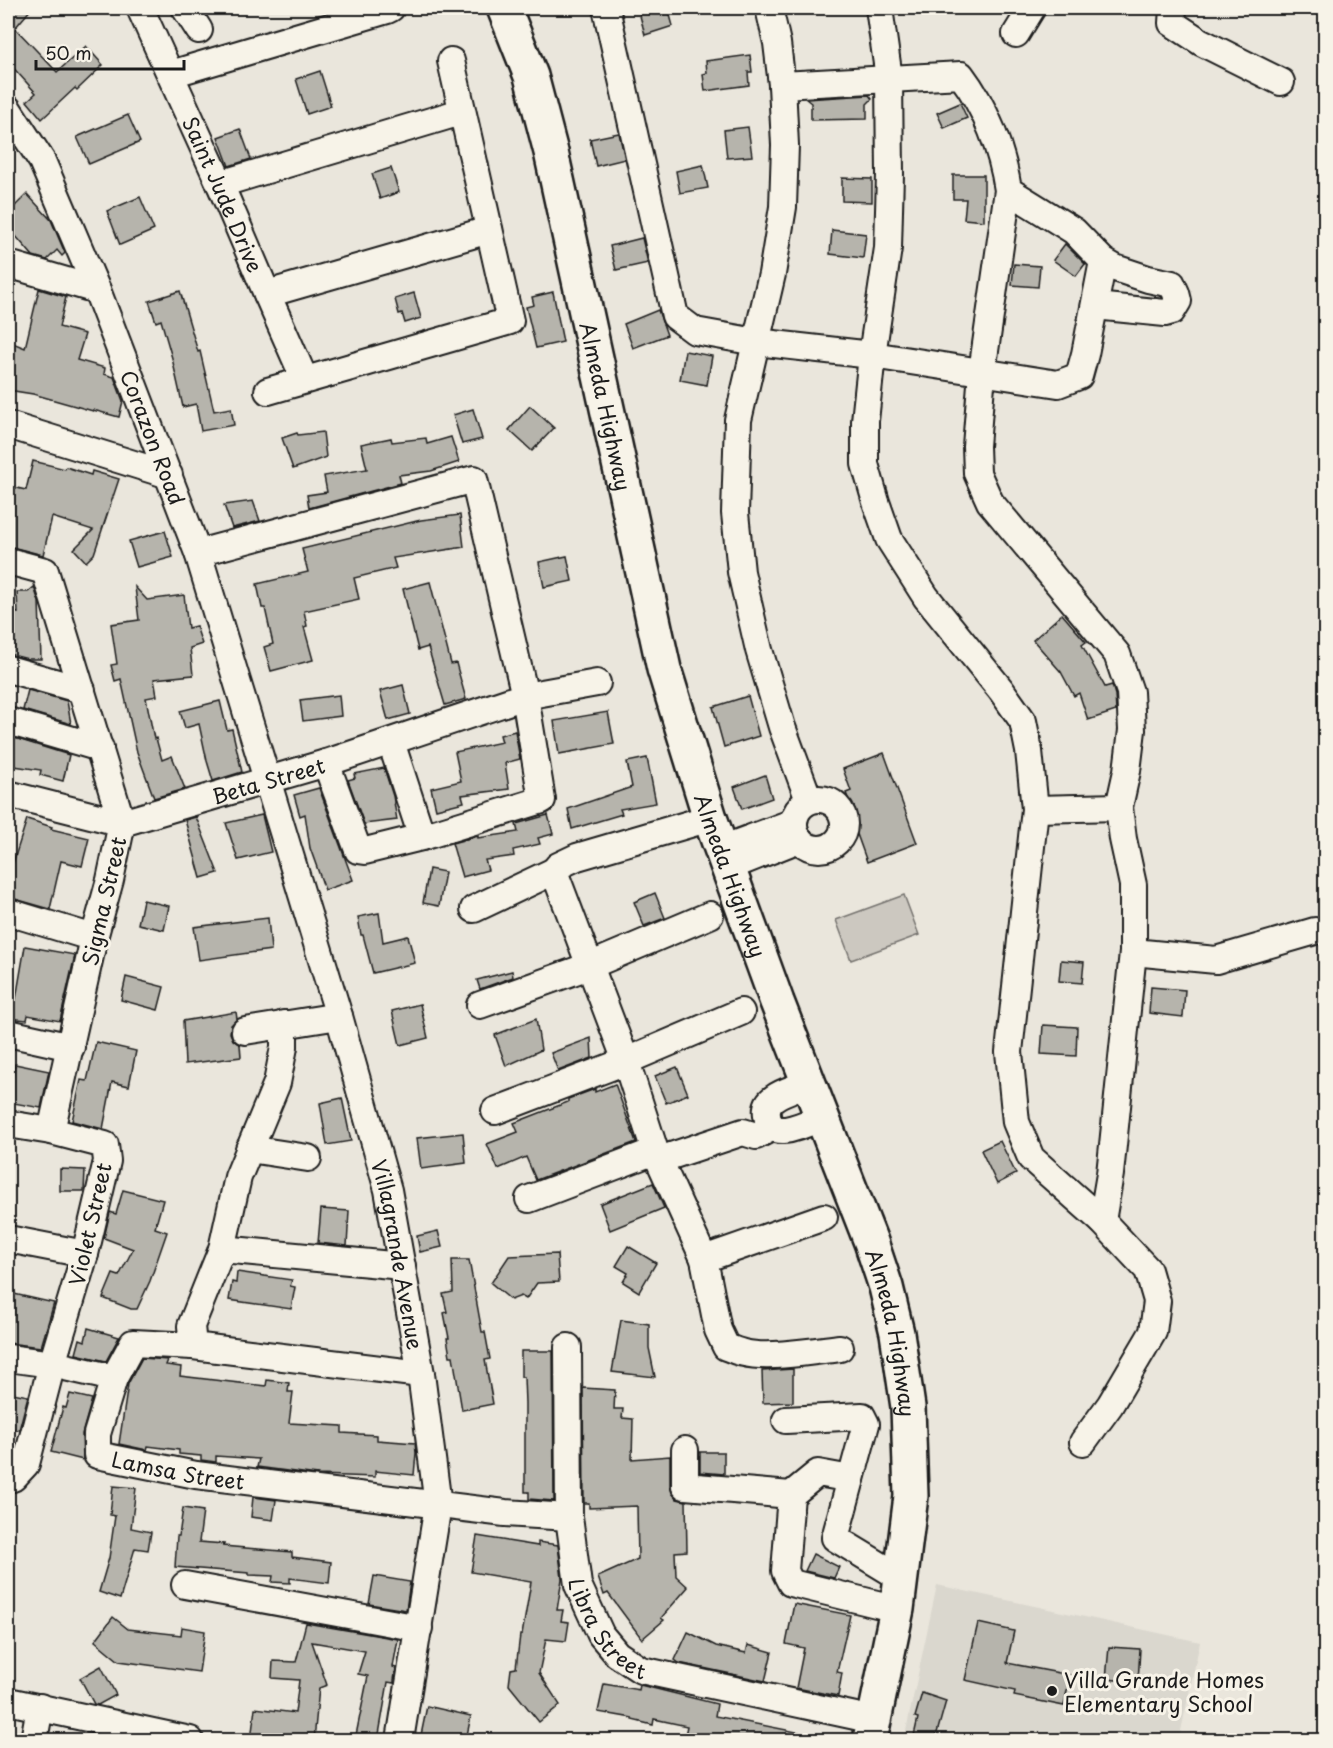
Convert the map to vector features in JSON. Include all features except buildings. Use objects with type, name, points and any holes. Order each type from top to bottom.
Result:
[{"type":"highway","name":"Almeda Highway","points":[[504,8],[531,76],[551,152],[664,669],[710,818],[736,854],[777,1002],[871,1242],[886,1287],[897,1333],[908,1407],[911,1496],[899,1594],[872,1730]]},
{"type":"street","name":"Saint Jude Drive","points":[[140,8],[305,380]]},
{"type":"street","points":[[185,8],[199,30]]},
{"type":"street","points":[[171,74],[391,8]]},
{"type":"street","points":[[606,8],[675,316],[695,331],[756,342],[872,355],[1058,384],[1079,376],[1103,261]]},
{"type":"street","points":[[769,8],[777,43],[782,85],[785,145],[783,207],[772,274],[738,420],[735,513],[741,572],[759,650],[782,727],[809,800]]},
{"type":"street","points":[[879,8],[889,78],[888,248],[872,355],[865,421],[865,464],[890,539],[926,597],[1023,721],[1029,751],[1035,809],[1009,1052],[1016,1122],[1032,1158],[1102,1221],[1148,1270],[1157,1300],[1153,1332],[1110,1405],[1083,1442]]},
{"type":"street","points":[[1016,34],[1032,8]]},
{"type":"street","points":[[1173,8],[1172,23],[1201,42],[1281,82]]},
{"type":"street","points":[[268,391],[510,321],[451,61]]},
{"type":"street","points":[[782,85],[961,75],[973,90],[990,127],[1004,168],[1008,190],[982,372],[976,446],[977,473],[990,502],[1117,654],[1130,692],[1132,730],[1127,771],[1119,807],[1133,885],[1133,952],[1110,1174],[1102,1221]]},
{"type":"street","name":"Corazon Road","points":[[8,110],[42,161],[97,290],[169,474],[198,553],[268,779]]},
{"type":"street","points":[[220,184],[461,112]]},
{"type":"street","points":[[1008,190],[1074,231],[1103,261],[1115,268],[1172,284],[1178,301],[1172,311],[1165,313],[1095,306]]},
{"type":"street","points":[[267,294],[489,230]]},
{"type":"street","points":[[8,264],[97,290]]},
{"type":"street","points":[[8,425],[169,474]]},
{"type":"street","points":[[198,553],[474,479],[525,696],[542,800],[422,837],[365,851],[358,850],[326,763]]},
{"type":"street","name":"Sigma Street","points":[[8,561],[45,571],[122,823],[111,880],[94,938],[51,1131]]},
{"type":"street","points":[[8,669],[82,690]]},
{"type":"street","name":"Beta Street","points":[[122,823],[326,763],[525,696],[597,683]]},
{"type":"street","points":[[8,721],[100,747]]},
{"type":"street","points":[[391,741],[422,837]]},
{"type":"street","name":"Villagrande Avenue","points":[[268,779],[388,1190],[421,1374],[438,1505],[400,1740]]},
{"type":"street","points":[[8,794],[122,823]]},
{"type":"street","points":[[818,798],[827,800],[841,812],[843,830],[839,838],[824,848],[806,845],[796,830],[796,813],[809,800],[818,798]]},
{"type":"street","points":[[1035,809],[1119,807]]},
{"type":"street","points":[[474,909],[554,871],[558,866],[577,857],[710,818]]},
{"type":"street","points":[[736,854],[796,830]]},
{"type":"street","points":[[554,871],[626,1061],[657,1156],[704,1259],[718,1330],[726,1347],[746,1354],[808,1352],[840,1347]]},
{"type":"street","points":[[8,912],[94,938]]},
{"type":"street","points":[[480,1005],[589,966],[710,915]]},
{"type":"street","points":[[1133,952],[1216,960],[1315,931]]},
{"type":"street","points":[[495,1110],[626,1061],[741,1012]]},
{"type":"street","points":[[245,1031],[339,1016]]},
{"type":"street","points":[[284,1024],[284,1047],[277,1083],[238,1177],[222,1249],[191,1326],[193,1346],[421,1374]]},
{"type":"street","points":[[8,1033],[71,1047]]},
{"type":"street","points":[[808,1083],[776,1097],[768,1106],[770,1120],[779,1130],[790,1130],[822,1117]]},
{"type":"street","points":[[529,1199],[657,1156],[743,1132],[749,1120],[770,1120]]},
{"type":"street","name":"Violet Street","points":[[8,1124],[51,1131],[105,1145],[107,1161],[85,1254],[52,1364],[26,1464],[13,1479],[8,1479]]},
{"type":"street","points":[[249,1149],[308,1158]]},
{"type":"street","points":[[704,1259],[824,1217]]},
{"type":"street","points":[[8,1239],[85,1254]]},
{"type":"street","points":[[222,1249],[402,1266]]},
{"type":"street","name":"Lamsa Street","points":[[193,1346],[133,1343],[114,1378],[97,1434],[98,1455],[196,1475],[438,1505]]},
{"type":"street","name":"Libra Street","points":[[568,1347],[569,1517],[578,1585],[601,1635],[617,1654],[641,1670],[872,1730]]},
{"type":"street","points":[[8,1358],[52,1364],[114,1378]]},
{"type":"street","points":[[786,1420],[862,1416],[866,1424],[835,1538],[899,1594]]},
{"type":"street","points":[[685,1450],[685,1486],[791,1495],[818,1473],[851,1479]]},
{"type":"street","points":[[791,1495],[785,1571],[791,1582],[899,1594]]},
{"type":"street","points":[[438,1505],[505,1513],[569,1517]]},
{"type":"street","points":[[185,1585],[419,1628]]},
{"type":"street","points":[[8,1701],[190,1740]]},
{"type":"street","points":[[34,1740],[40,1707]]},
{"type":"shaded area","points":[[904,895],[919,935],[851,960],[836,920]]},
{"type":"shaded area","name":"Villa Grande Homes Elementary School","points":[[937,1585],[1200,1642],[1179,1740],[904,1740]]},
{"type":"place","name":"Villa Grande Homes Elementary School","points":[[1052,1691]]}]
